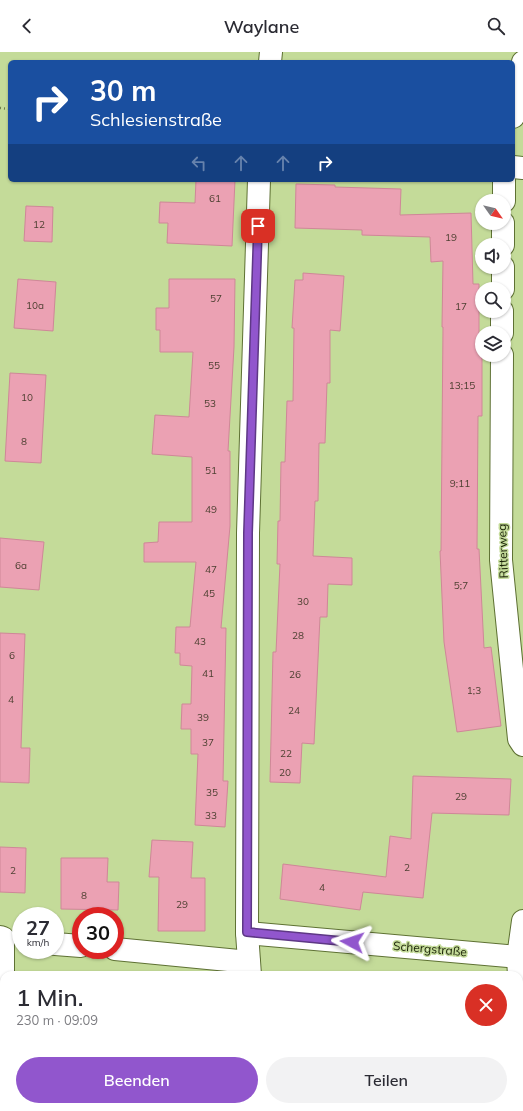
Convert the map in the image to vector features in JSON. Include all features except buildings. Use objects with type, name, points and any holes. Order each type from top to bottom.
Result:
[{"type":"street","points":[[515,106],[523,62]]},
{"type":"street","points":[[124,950],[249,968],[247,932],[248,533],[259,182]]},
{"type":"street","points":[[504,182],[504,194]]},
{"type":"street","name":"Ritterweg","points":[[502,362],[501,560],[519,739],[523,745]]},
{"type":"street","points":[[519,971],[518,957],[523,921]]},
{"type":"street","name":"Schergstraße","points":[[247,932],[518,957]]},
{"type":"street","points":[[7,971],[8,939]]},
{"type":"route","points":[[258,226],[248,533],[247,932],[352,942]]}]
